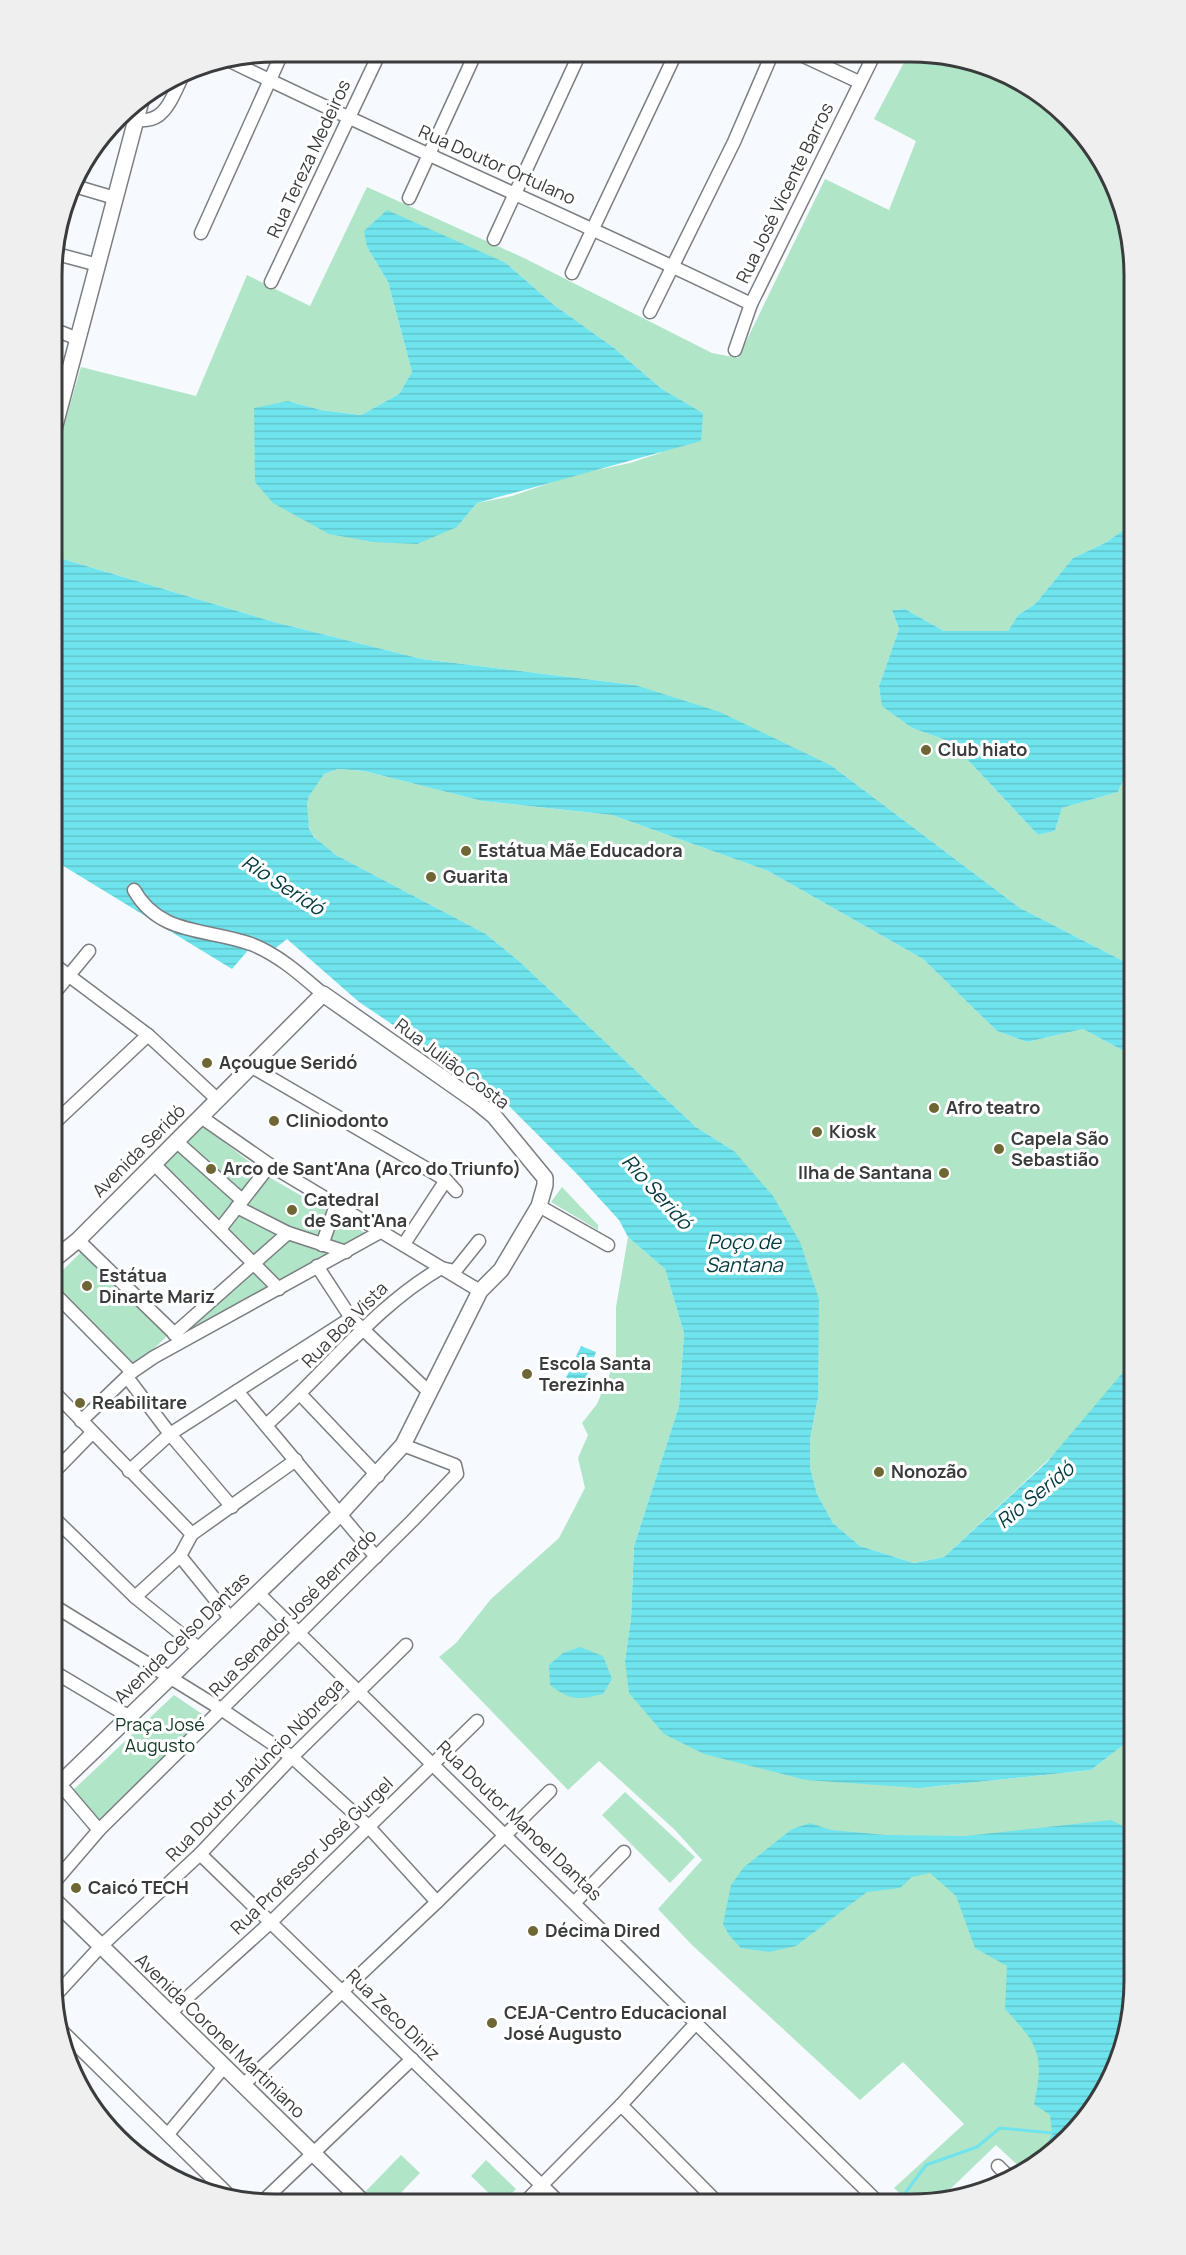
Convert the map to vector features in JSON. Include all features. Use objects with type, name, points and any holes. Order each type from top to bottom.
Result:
[{"type":"main road","points":[[62,399],[138,111]]},
{"type":"main road","name":"Avenida Seridó","points":[[62,1253],[78,1240],[218,1100],[254,1068],[324,994]]},
{"type":"main road","name":"Rua Julião Costa","points":[[324,994],[494,1116],[543,1173],[546,1185],[539,1206]]},
{"type":"main road","name":"Avenida Celso Dantas","points":[[62,1780],[201,1650],[378,1476],[403,1445],[480,1291],[501,1270],[539,1206]]},
{"type":"main road","name":"Avenida Coronel Martiniano","points":[[62,1909],[355,2194]]},
{"type":"street","points":[[201,233],[277,62]]},
{"type":"street","name":"Rua Tereza Medeiros","points":[[271,282],[375,62]]},
{"type":"street","points":[[408,198],[471,62]]},
{"type":"street","points":[[494,238],[576,62]]},
{"type":"street","points":[[572,273],[672,62]]},
{"type":"street","points":[[650,312],[734,142],[769,62]]},
{"type":"street","points":[[816,62],[859,82]]},
{"type":"street","name":"Rua José Vicente Barros","points":[[735,350],[751,304],[870,62]]},
{"type":"street","name":"Rua Doutor Ortulano","points":[[238,65],[514,194],[595,228],[751,304]]},
{"type":"street","points":[[129,119],[151,121],[159,117],[177,85]]},
{"type":"street","points":[[80,188],[115,198]]},
{"type":"street","points":[[62,256],[98,266]]},
{"type":"street","points":[[62,333],[78,339]]},
{"type":"street","points":[[134,890],[141,904],[156,917],[182,927],[261,949],[295,969],[324,994]]},
{"type":"street","points":[[62,985],[89,951]]},
{"type":"street","points":[[62,970],[148,1035],[218,1100]]},
{"type":"street","points":[[62,1116],[148,1035]]},
{"type":"street","points":[[254,1068],[446,1180],[456,1191]]},
{"type":"street","points":[[201,1117],[270,1165],[480,1291]]},
{"type":"street","points":[[177,1142],[240,1203],[288,1233],[346,1252]]},
{"type":"street","points":[[154,1164],[279,1288]]},
{"type":"street","points":[[220,1229],[270,1165]]},
{"type":"street","points":[[404,1244],[446,1180]]},
{"type":"street","points":[[322,1245],[336,1204]]},
{"type":"street","points":[[539,1206],[608,1245]]},
{"type":"street","points":[[178,1338],[279,1288],[382,1231]]},
{"type":"street","points":[[81,1421],[130,1375],[178,1338],[288,1233]]},
{"type":"street","points":[[78,1240],[178,1338]]},
{"type":"street","name":"Rua Boa Vista","points":[[266,1425],[301,1395],[390,1303],[441,1268],[455,1271],[479,1241]]},
{"type":"street","points":[[317,1266],[351,1318],[429,1392]]},
{"type":"street","points":[[62,1302],[130,1375],[170,1434],[232,1507]]},
{"type":"street","points":[[129,1472],[170,1434],[351,1318]]},
{"type":"street","points":[[237,1391],[376,1557]]},
{"type":"street","points":[[301,1395],[378,1476]]},
{"type":"street","points":[[62,1401],[129,1472],[192,1534]]},
{"type":"street","points":[[62,1463],[92,1433]]},
{"type":"street","name":"Rua Senador José Bernardo","points":[[62,1873],[99,1830],[455,1476],[457,1467],[403,1445]]},
{"type":"street","points":[[135,1598],[180,1557],[192,1534],[296,1460]]},
{"type":"street","points":[[62,1527],[135,1598],[201,1650]]},
{"type":"street","points":[[180,1557],[231,1619]]},
{"type":"street","name":"Rua Doutor Manoel Dantas","points":[[258,1593],[697,2022],[861,2194]]},
{"type":"street","points":[[62,1611],[221,1709],[292,1757],[368,1825],[437,1902]]},
{"type":"street","name":"Rua Doutor Janúncio Nóbrega","points":[[62,1988],[100,1947],[200,1854],[292,1757],[406,1645]]},
{"type":"street","points":[[62,1677],[128,1716]]},
{"type":"street","name":"Rua Professor José Gurgel","points":[[170,2014],[271,1922],[477,1720]]},
{"type":"street","points":[[243,2085],[437,1902],[550,1791]]},
{"type":"street","points":[[62,1794],[99,1830]]},
{"type":"street","points":[[575,1902],[624,1852]]},
{"type":"street","name":"Rua Zeco Diniz","points":[[200,1854],[551,2194]]},
{"type":"street","points":[[532,2194],[621,2105],[697,2022]]},
{"type":"street","points":[[70,2038],[220,2186]]},
{"type":"street","points":[[271,2194],[412,2059]]},
{"type":"street","points":[[168,2134],[224,2067]]},
{"type":"street","points":[[621,2105],[708,2194]]},
{"type":"street","points":[[998,2166],[1005,2173]]},
{"type":"green space","points":[[904,62],[940,63],[967,69],[1006,83],[1030,97],[1052,114],[1081,145],[1103,180],[1117,219],[1124,260],[1124,530],[1105,543],[1073,558],[1035,604],[1018,615],[1008,631],[944,631],[905,609],[892,610],[899,629],[879,686],[883,706],[912,728],[951,742],[1038,835],[1055,831],[1062,808],[1118,792],[1124,778],[1124,961],[1020,908],[832,766],[635,685],[422,659],[274,622],[62,559],[62,432],[81,367],[196,396],[247,275],[310,306],[367,187],[524,258],[712,353],[738,358],[825,179],[889,210],[916,141],[874,119]],"holes":[[[449,240],[506,263],[554,305],[613,347],[662,389],[703,413],[660,453],[630,463],[573,475],[512,496],[477,503],[457,527],[288,401],[321,410],[361,415],[399,394],[412,372],[388,282],[367,247]]]},
{"type":"green space","name":"Ilha de Santana","points":[[338,769],[364,771],[482,801],[612,815],[768,871],[923,959],[997,1031],[1027,1042],[1083,1029],[1124,1051],[1124,1372],[1065,1444],[944,1557],[914,1563],[860,1546],[833,1523],[817,1494],[810,1467],[810,1439],[818,1398],[734,1151],[696,1127],[519,961],[486,934],[336,855],[319,841],[310,829],[307,803],[313,786],[325,773]]},
{"type":"green space","points":[[198,1122],[269,1177],[367,1234],[171,1347],[262,1262],[160,1162]]},
{"type":"green space","points":[[562,1187],[598,1225],[598,1230],[551,1202]]},
{"type":"green space","points":[[628,1237],[665,1269],[684,1333],[679,1406],[634,1546],[631,1618],[625,1661],[920,1788],[1091,1770],[1124,1744],[1124,1995],[1117,2036],[1103,2075],[1081,2110],[1052,2141],[1018,2165],[996,2145],[950,2190],[900,2194],[894,2188],[964,2124],[903,2062],[860,2100],[692,1945],[658,1909],[702,1860],[675,1830],[599,1761],[568,1790],[439,1657],[456,1643],[491,1599],[559,1538],[585,1488],[578,1458],[588,1435],[582,1423],[597,1404],[616,1359],[616,1307]]},
{"type":"green space","points":[[81,1252],[167,1336],[135,1367],[62,1295],[62,1271]]},
{"type":"green space","name":"Praça José Augusto","points":[[174,1695],[205,1716],[204,1722],[99,1820],[71,1792]]},
{"type":"green space","points":[[625,1792],[695,1857],[670,1883],[602,1815]]},
{"type":"green space","points":[[401,2155],[420,2173],[400,2194],[367,2194],[365,2192]]},
{"type":"green space","points":[[486,2160],[516,2189],[511,2194],[490,2194],[471,2176]]},
{"type":"water","points":[[387,210],[506,263],[554,305],[613,347],[662,389],[703,413],[701,441],[477,503],[457,527],[417,544],[373,542],[329,534],[273,503],[255,482],[254,408],[288,401],[321,410],[361,415],[399,394],[412,372],[388,282],[367,247],[364,231]]},
{"type":"water","points":[[1124,530],[1124,778],[1118,792],[1062,808],[1055,831],[1038,835],[951,742],[912,728],[882,706],[879,686],[899,629],[892,610],[905,609],[944,631],[1008,631],[1018,615],[1035,604],[1073,558],[1105,543]]},
{"type":"water","points":[[62,559],[274,622],[422,659],[635,685],[720,712],[832,766],[1020,908],[1124,961],[1124,1051],[1083,1029],[1027,1042],[997,1031],[923,959],[768,871],[612,815],[482,801],[364,771],[338,769],[324,774],[309,796],[307,805],[309,828],[314,837],[336,855],[486,934],[519,961],[696,1127],[734,1151],[773,1196],[800,1242],[819,1299],[818,1398],[810,1439],[810,1467],[817,1494],[833,1523],[860,1546],[914,1563],[944,1557],[1047,1462],[1124,1371],[1124,1744],[1091,1770],[920,1788],[806,1780],[704,1754],[664,1734],[629,1693],[625,1661],[631,1618],[634,1546],[679,1406],[684,1333],[665,1269],[628,1237],[619,1220],[577,1174],[499,1096],[359,1002],[287,939],[273,950],[258,939],[232,969],[62,865]]},
{"type":"water","points":[[581,1346],[596,1352],[583,1386],[566,1378]]},
{"type":"water","points":[[580,1647],[603,1656],[612,1679],[603,1694],[575,1698],[550,1685],[549,1665],[563,1653]]},
{"type":"water","points":[[1111,1820],[1124,1826],[1124,1995],[1117,2036],[1103,2075],[1089,2099],[1072,2121],[1047,2145],[1052,2133],[1050,2115],[1034,2104],[1039,2073],[1036,2051],[1025,2032],[1005,2009],[1007,1966],[975,1948],[956,1896],[930,1873],[912,1877],[900,1888],[867,1892],[796,1946],[769,1952],[741,1948],[723,1924],[731,1885],[744,1867],[792,1829],[810,1823],[831,1830],[886,1835],[965,1836]]},
{"type":"waterway","points":[[904,2194],[926,2165],[977,2147],[1000,2128],[1052,2133]]},
{"type":"place","name":"Club hiato","points":[[926,750]]},
{"type":"place","name":"Estátua Mãe Educadora","points":[[466,851]]},
{"type":"place","name":"Guarita","points":[[431,877]]},
{"type":"place","name":"Açougue Seridó","points":[[207,1063]]},
{"type":"place","name":"Afro teatro","points":[[934,1108]]},
{"type":"place","name":"Cliniodonto","points":[[274,1121]]},
{"type":"place","name":"Kiosk","points":[[817,1132]]},
{"type":"place","name":"Capela São Sebastião","points":[[999,1149]]},
{"type":"place","name":"Arco de Sant'Ana (Arco do Triunfo)","points":[[211,1169]]},
{"type":"place","name":"Ilha de Santana","points":[[944,1173]]},
{"type":"place","name":"Catedral de Sant'Ana","points":[[292,1210]]},
{"type":"place","name":"Estátua Dinarte Mariz","points":[[87,1286]]},
{"type":"place","name":"Escola Santa Terezinha","points":[[527,1374]]},
{"type":"place","name":"Reabilitare","points":[[80,1403]]},
{"type":"place","name":"Nonozão","points":[[879,1472]]},
{"type":"place","name":"Caicó TECH","points":[[76,1888]]},
{"type":"place","name":"Décima Dired","points":[[533,1931]]},
{"type":"place","name":"CEJA-Centro Educacional José Augusto","points":[[492,2023]]},
{"type":"water label","name":"Rio Seridó","points":[[283,885]]},
{"type":"water label","name":"Rio Seridó","points":[[657,1192]]},
{"type":"water label","name":"Poço de Santana","points":[[744,1254]]},
{"type":"water label","name":"Rio Seridó","points":[[1035,1495]]}]
